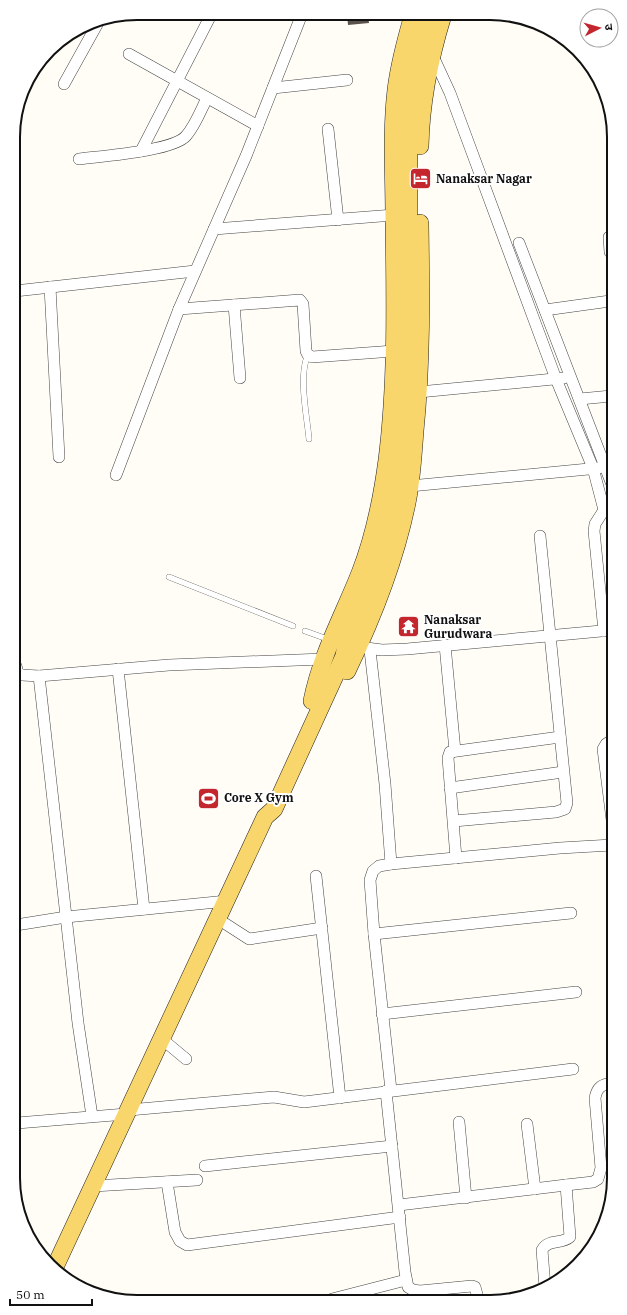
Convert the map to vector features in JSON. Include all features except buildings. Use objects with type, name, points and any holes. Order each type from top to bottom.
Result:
[{"type":"main road","points":[[351,645],[360,571],[371,542],[387,460],[394,351],[393,141],[396,90],[412,20]]},
{"type":"main road","points":[[57,1263],[227,901],[265,817],[266,804],[287,770],[317,704],[336,652],[351,645],[366,596],[380,559],[392,510],[405,418],[408,351],[409,135],[416,62],[427,20]]},
{"type":"main road","points":[[317,704],[323,659],[351,645],[379,601],[394,556],[410,486],[419,392],[421,334],[421,130],[432,54],[442,20]]},
{"type":"street","points":[[141,151],[209,20]]},
{"type":"street","points":[[116,475],[179,309],[258,126],[300,20]]},
{"type":"street","points":[[64,84],[91,29]]},
{"type":"street","points":[[129,54],[258,126]]},
{"type":"street","points":[[432,54],[450,93],[556,379],[593,468],[604,510],[595,524],[594,531],[607,624]]},
{"type":"street","points":[[273,88],[347,80]]},
{"type":"street","points":[[79,159],[141,151],[177,143],[186,136],[206,98]]},
{"type":"street","points":[[328,129],[338,220]]},
{"type":"street","points":[[214,229],[394,215]]},
{"type":"street","points":[[511,257],[522,248],[571,378],[607,465]]},
{"type":"street","points":[[20,290],[195,271]]},
{"type":"street","points":[[50,287],[59,458]]},
{"type":"street","points":[[179,309],[300,300],[303,304],[306,351],[308,355],[312,357],[394,351]]},
{"type":"street","points":[[545,310],[607,301]]},
{"type":"street","points":[[234,305],[240,378]]},
{"type":"street","points":[[419,392],[571,378]]},
{"type":"street","points":[[580,399],[607,396]]},
{"type":"street","points":[[410,486],[607,467]]},
{"type":"street","points":[[454,821],[562,811],[567,803],[540,536]]},
{"type":"street","points":[[391,864],[387,798],[351,645],[407,649],[607,631]]},
{"type":"street","points":[[445,645],[455,750]]},
{"type":"street","points":[[20,674],[39,676],[169,665],[323,659]]},
{"type":"street","points":[[118,669],[144,910]]},
{"type":"street","points":[[39,676],[78,1023],[92,1116]]},
{"type":"street","points":[[456,858],[448,754],[455,750],[560,737]]},
{"type":"street","points":[[607,743],[603,749],[607,781]]},
{"type":"street","points":[[450,788],[563,772]]},
{"type":"street","points":[[478,1295],[478,1291],[472,1286],[413,1290],[408,1287],[406,1280],[392,1146],[370,880],[376,869],[391,864],[607,846]]},
{"type":"street","points":[[316,876],[340,1098]]},
{"type":"street","points":[[20,924],[66,917],[227,901]]},
{"type":"street","points":[[374,934],[571,913]]},
{"type":"street","points":[[218,919],[249,939],[322,928]]},
{"type":"street","points":[[382,1014],[576,992]]},
{"type":"street","points":[[162,1039],[186,1059]]},
{"type":"street","points":[[20,1123],[274,1097],[300,1102],[573,1069]]},
{"type":"street","points":[[399,1205],[592,1182],[598,1179],[600,1174],[595,1098],[596,1091],[601,1086],[607,1084]]},
{"type":"street","points":[[459,1122],[466,1198]]},
{"type":"street","points":[[527,1124],[534,1189]]},
{"type":"street","points":[[205,1166],[392,1146]]},
{"type":"street","points":[[93,1186],[197,1180]]},
{"type":"street","points":[[167,1182],[175,1232],[180,1241],[187,1245],[400,1217]]},
{"type":"street","points":[[544,1281],[542,1258],[545,1245],[570,1237],[566,1185]]},
{"type":"street","points":[[363,1295],[378,1293],[406,1280]]},
{"type":"lane","points":[[308,355],[305,361],[303,376],[308,439]]},
{"type":"lane","points":[[169,577],[293,626]]},
{"type":"lane","points":[[305,631],[351,645]]},
{"type":"place","name":"Nanaksar Nagar","points":[[421,179]]},
{"type":"place","name":"Nanaksar Gurudwara","points":[[409,627]]},
{"type":"place","name":"Core X Gym","points":[[209,798]]}]
